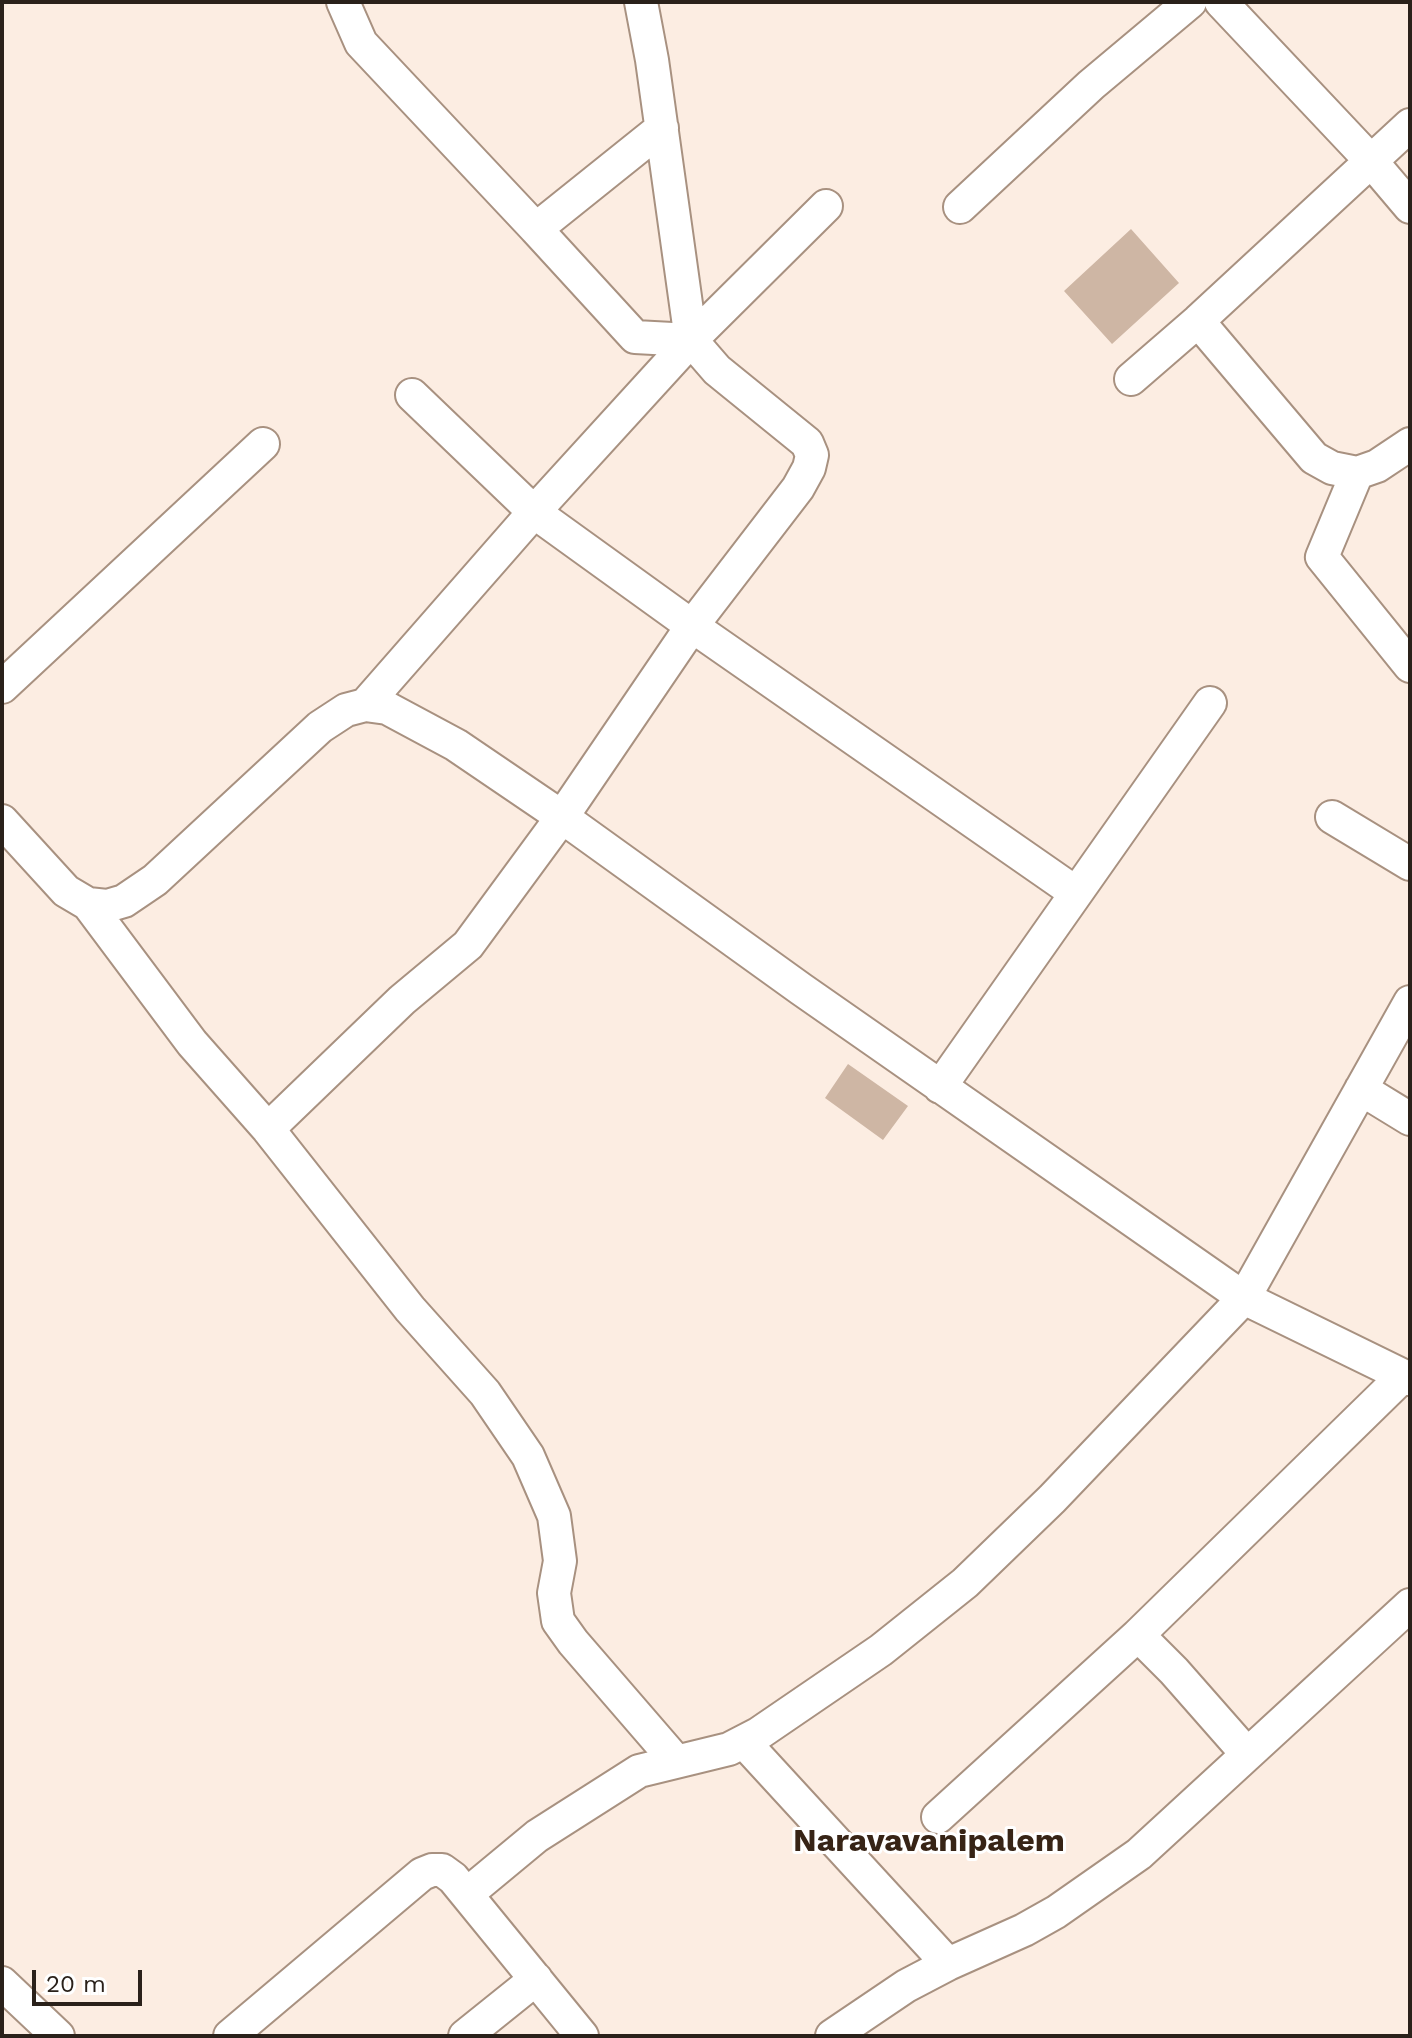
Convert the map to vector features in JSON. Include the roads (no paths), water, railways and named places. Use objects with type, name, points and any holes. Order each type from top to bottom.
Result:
[{"type":"street","points":[[343,2],[361,43],[635,337],[691,340]]},
{"type":"street","points":[[268,1129],[402,1000],[468,945],[562,817],[692,626],[798,488],[809,468],[812,455],[807,443],[717,370],[691,340],[641,2]]},
{"type":"street","points":[[960,207],[1091,85],[1190,2]]},
{"type":"street","points":[[1221,2],[1371,161],[1410,207]]},
{"type":"street","points":[[1131,379],[1410,125]]},
{"type":"street","points":[[536,229],[662,128]]},
{"type":"street","points":[[365,705],[534,512],[691,340],[826,206]]},
{"type":"street","points":[[1198,321],[1314,458],[1332,468],[1357,473],[1377,466],[1410,444]]},
{"type":"street","points":[[412,395],[534,512],[1076,893]]},
{"type":"street","points":[[2,687],[263,444]]},
{"type":"street","points":[[1357,473],[1322,557],[1410,666]]},
{"type":"street","points":[[940,1087],[1210,703]]},
{"type":"street","points":[[88,904],[107,906],[124,901],[155,880],[320,727],[346,710],[365,705],[387,708],[456,745],[562,817],[940,1087],[1244,1298],[1406,1377],[1138,1635],[938,1817]]},
{"type":"street","points":[[1332,817],[1410,864]]},
{"type":"street","points":[[2,821],[66,891],[88,904],[192,1043],[268,1129],[410,1309],[485,1393],[528,1456],[554,1516],[560,1561],[554,1593],[558,1621],[675,1760]]},
{"type":"street","points":[[467,1894],[537,1836],[639,1771],[729,1749],[744,1742],[868,1659],[965,1583],[1052,1499],[1244,1298],[1410,1002]]},
{"type":"street","points":[[1361,1089],[1410,1119]]},
{"type":"street","points":[[832,2036],[906,1986],[1024,1930],[1097,1885],[1139,1854],[1410,1605]]},
{"type":"street","points":[[1138,1635],[1247,1754]]},
{"type":"street","points":[[744,1742],[948,1964]]},
{"type":"street","points":[[230,2036],[422,1874],[432,1870],[442,1870],[453,1878],[582,2036]]},
{"type":"street","points":[[465,2036],[536,1979]]},
{"type":"street","points":[[2,1983],[58,2036]]},
{"type":"district","name":"Naravavanipalem","points":[[929,1842]]}]
